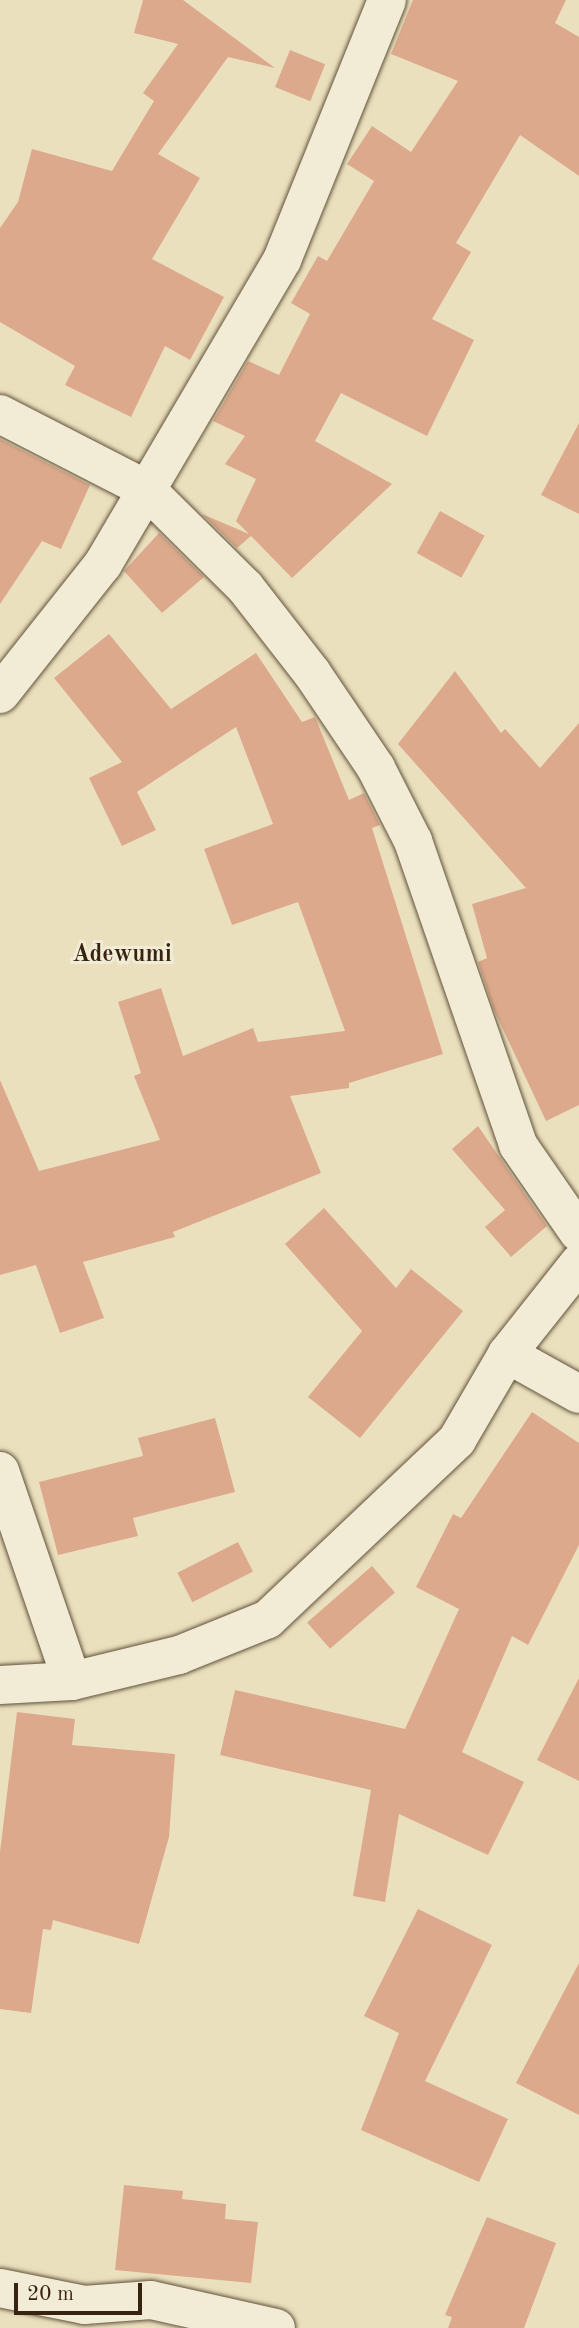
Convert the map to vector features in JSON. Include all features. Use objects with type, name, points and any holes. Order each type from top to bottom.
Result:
[{"type":"street","points":[[0,694],[103,564],[282,260],[387,0]]},
{"type":"street","points":[[0,414],[146,489],[245,587],[312,673],[376,768],[413,841],[518,1145],[579,1233]]},
{"type":"street","points":[[0,1685],[72,1681],[179,1655],[268,1619],[457,1440],[507,1354],[579,1263]]},
{"type":"street","points":[[507,1354],[579,1394]]},
{"type":"street","points":[[0,1471],[72,1681]]},
{"type":"street","points":[[0,2288],[84,2305],[151,2300],[276,2328]]},
{"type":"building","points":[[143,0],[183,0],[275,68],[228,57],[158,154],[200,178],[152,259],[224,297],[190,360],[165,346],[131,417],[65,385],[75,366],[0,322],[0,228],[18,202],[32,149],[112,171],[154,101],[143,93],[178,44],[134,33]]},
{"type":"building","points":[[413,0],[566,0],[555,23],[579,37],[579,176],[520,135],[456,243],[471,252],[432,319],[474,340],[427,436],[341,393],[315,441],[392,484],[292,578],[251,536],[237,548],[202,514],[249,534],[236,521],[256,479],[225,464],[245,436],[213,421],[248,361],[279,375],[310,314],[291,303],[318,256],[327,261],[374,181],[347,164],[372,126],[411,152],[458,81],[391,54]]},
{"type":"building","points":[[290,50],[325,64],[310,101],[275,87]]},
{"type":"building","points":[[579,423],[579,514],[541,495]]},
{"type":"building","points":[[0,439],[90,485],[61,549],[42,541],[0,604]]},
{"type":"building","points":[[440,511],[485,536],[461,578],[417,553]]},
{"type":"building","points":[[159,533],[204,577],[162,613],[124,571]]},
{"type":"building","points":[[109,634],[171,709],[256,653],[302,722],[315,717],[349,800],[364,793],[380,825],[372,828],[443,1054],[349,1083],[349,1088],[290,1096],[321,1173],[173,1232],[175,1237],[83,1262],[104,1318],[60,1333],[36,1265],[0,1275],[0,1080],[39,1171],[160,1140],[134,1076],[141,1073],[118,1002],[161,988],[183,1056],[253,1028],[258,1042],[345,1031],[298,902],[232,925],[204,849],[273,824],[236,727],[137,792],[156,830],[122,846],[89,778],[122,762],[54,678]]},
{"type":"building","points":[[455,671],[501,733],[505,729],[540,768],[579,723],[579,1105],[546,1121],[494,1010],[478,962],[487,958],[472,904],[526,888],[398,744]]},
{"type":"building","points":[[478,1126],[547,1226],[511,1257],[485,1227],[505,1210],[452,1149]]},
{"type":"building","points":[[324,1208],[396,1288],[411,1269],[463,1311],[360,1438],[308,1397],[362,1331],[285,1244]]},
{"type":"building","points":[[532,1412],[579,1443],[579,1545],[528,1645],[512,1636],[462,1752],[524,1782],[488,1855],[399,1814],[385,1902],[353,1896],[371,1790],[220,1755],[235,1690],[405,1729],[459,1609],[416,1587],[453,1514],[461,1518]]},
{"type":"building","points":[[215,1418],[235,1492],[133,1518],[138,1536],[58,1555],[39,1482],[143,1456],[138,1438]]},
{"type":"building","points":[[238,1542],[253,1571],[192,1602],[177,1573]]},
{"type":"building","points":[[372,1566],[395,1592],[330,1649],[307,1622]]},
{"type":"building","points":[[579,1678],[579,1781],[537,1760]]},
{"type":"building","points":[[17,1712],[75,1719],[72,1745],[175,1754],[169,1837],[139,1944],[53,1920],[51,1930],[43,1929],[31,2013],[0,2009],[0,1852]]},
{"type":"building","points":[[418,1909],[492,1945],[425,2081],[508,2119],[479,2182],[361,2130],[399,2033],[364,2016]]},
{"type":"building","points":[[579,1963],[579,2115],[516,2083]]},
{"type":"building","points":[[124,2185],[183,2191],[182,2199],[226,2204],[225,2219],[258,2222],[251,2283],[115,2270]]},
{"type":"building","points":[[487,2217],[556,2243],[524,2328],[448,2328],[452,2317],[445,2315]]},
{"type":"district","name":"Adewumi","points":[[122,956]]}]
